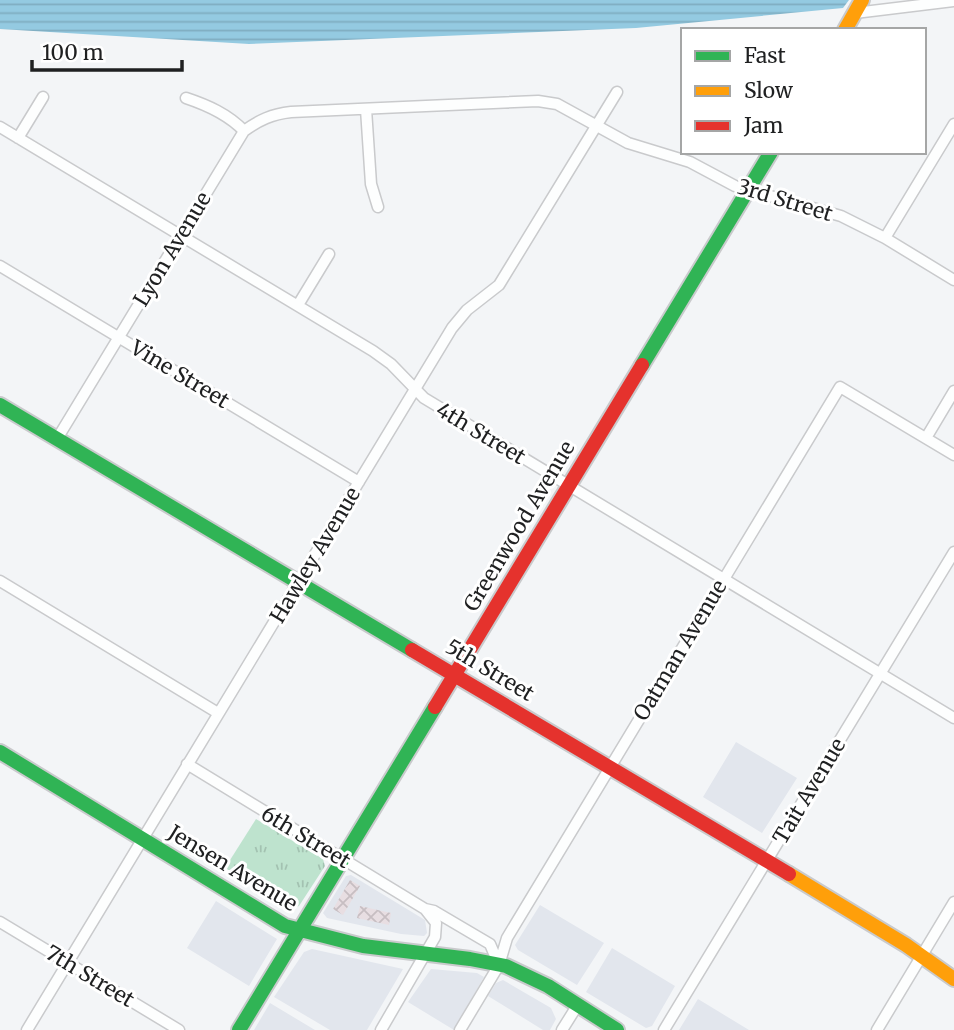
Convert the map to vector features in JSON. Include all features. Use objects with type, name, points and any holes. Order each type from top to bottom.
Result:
[{"type":"street","points":[[846,28],[859,6],[954,1]]},
{"type":"street","name":"Hawley Avenue","points":[[27,1030],[458,319],[491,294],[506,275],[617,92]]},
{"type":"street","points":[[18,138],[43,97]]},
{"type":"street","points":[[186,98],[211,107],[244,131]]},
{"type":"street","name":"3rd Street","points":[[244,131],[275,114],[538,101],[557,104],[628,143],[690,162],[748,190],[841,216],[885,238],[954,279]]},
{"type":"street","points":[[366,109],[371,184],[378,207]]},
{"type":"street","points":[[885,238],[954,124]]},
{"type":"street","name":"4th Street","points":[[0,127],[391,363],[424,398],[954,718]]},
{"type":"street","name":"Lyon Avenue","points":[[57,439],[244,131]]},
{"type":"street","name":"Greenwood Avenue","points":[[239,1030],[770,154]]},
{"type":"street","points":[[298,305],[329,254]]},
{"type":"street","name":"Vine Street","points":[[0,267],[359,482]]},
{"type":"street","name":"Oatman Avenue","points":[[460,1030],[499,965],[507,938],[841,387],[954,455]]},
{"type":"street","points":[[926,438],[954,391]]},
{"type":"street","name":"5th Street","points":[[0,405],[610,766],[921,956],[954,979]]},
{"type":"street","name":"Tait Avenue","points":[[664,1030],[954,552]]},
{"type":"street","points":[[0,581],[218,713]]},
{"type":"street","name":"Jensen Avenue","points":[[0,752],[278,922],[299,930],[390,950],[499,965],[524,974],[617,1030]]},
{"type":"street","name":"6th Street","points":[[187,765],[425,909],[434,911],[490,944],[499,965]]},
{"type":"street","points":[[877,1030],[954,902]]},
{"type":"street","points":[[381,1030],[426,955],[436,930],[434,918],[425,909]]},
{"type":"street","name":"7th Street","points":[[0,922],[179,1030]]},
{"type":"street","points":[[562,1030],[577,1006]]},
{"type":"shaded area","points":[[736,742],[797,778],[762,833],[703,797]]},
{"type":"shaded area","points":[[351,875],[425,920],[427,933],[424,936],[401,934],[327,918],[323,913],[346,876]]},
{"type":"shaded area","points":[[216,901],[277,939],[249,986],[187,948]]},
{"type":"shaded area","points":[[540,905],[604,943],[577,985],[518,950],[515,945]]},
{"type":"shaded area","points":[[612,948],[675,986],[652,1026],[646,1028],[586,992]]},
{"type":"shaded area","points":[[312,949],[403,969],[367,1030],[330,1030],[274,997],[304,952]]},
{"type":"shaded area","points":[[431,969],[477,973],[484,977],[454,1030],[408,1002]]},
{"type":"shaded area","points":[[503,980],[551,1008],[556,1019],[550,1030],[543,1030],[488,996],[496,983]]},
{"type":"shaded area","points":[[698,999],[749,1030],[679,1030]]},
{"type":"shaded area","points":[[270,1003],[315,1030],[254,1030]]},
{"type":"green space","points":[[256,819],[323,859],[325,866],[299,906],[292,909],[225,868]]},
{"type":"water","points":[[0,0],[849,0],[843,8],[636,28],[249,44],[0,29]]},
{"type":"building","points":[[350,880],[360,886],[343,915],[333,909]]},
{"type":"building","points":[[360,906],[391,913],[389,925],[357,918]]},
{"type":"traffic: fast","points":[[642,365],[770,154]]},
{"type":"traffic: fast","points":[[0,405],[412,650]]},
{"type":"traffic: fast","points":[[239,1030],[435,707]]},
{"type":"traffic: fast","points":[[0,752],[285,926],[363,946],[506,966],[548,986],[617,1030]]},
{"type":"traffic: slow","points":[[846,28],[862,0]]},
{"type":"traffic: slow","points":[[789,874],[906,945],[954,979]]},
{"type":"traffic: jam","points":[[435,707],[642,365]]},
{"type":"traffic: jam","points":[[412,650],[789,874]]}]
